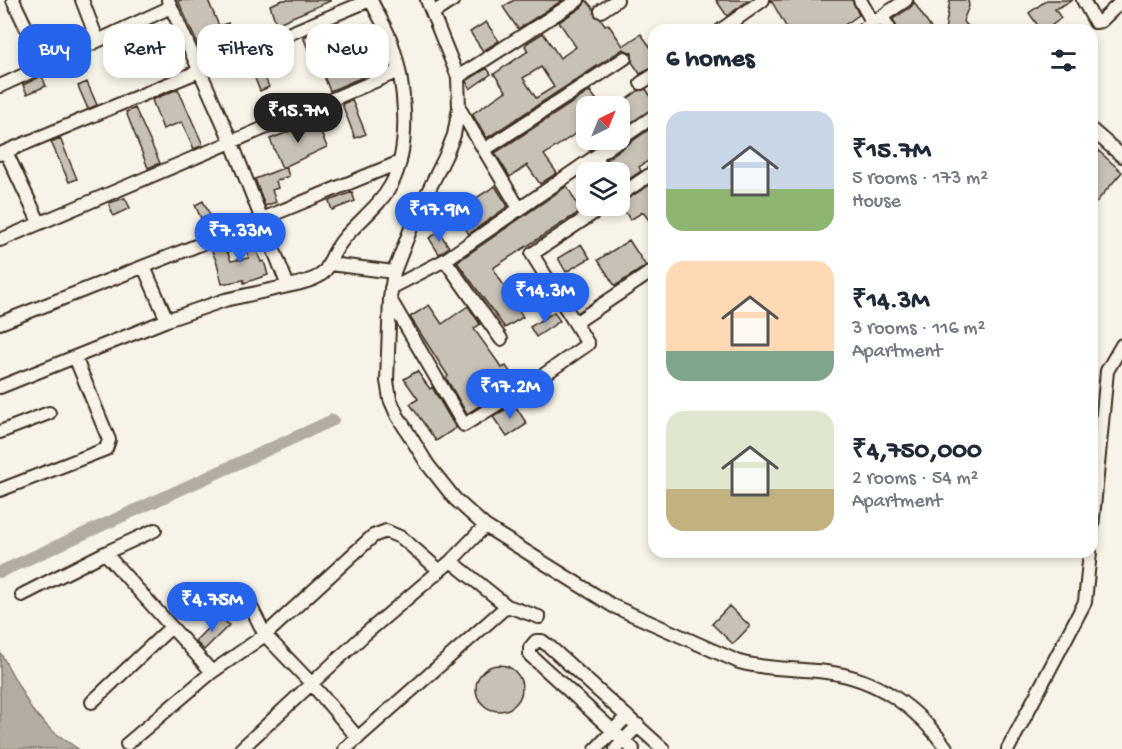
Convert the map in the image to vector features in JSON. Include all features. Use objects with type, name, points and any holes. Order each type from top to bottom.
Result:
[{"type":"street","points":[[13,0],[24,24]]},
{"type":"street","points":[[82,0],[96,39]]},
{"type":"street","points":[[0,387],[167,320],[225,300],[317,279],[334,264],[336,248],[382,198],[392,184],[400,162],[403,141],[403,100],[399,71],[390,40],[371,0],[294,32]]},
{"type":"street","points":[[427,0],[458,77],[459,108],[454,135],[415,218],[394,272],[390,293],[387,381],[390,399],[413,444],[455,499],[485,526],[613,606],[723,656],[755,667],[826,672],[874,684],[904,704],[931,727],[946,749]]},
{"type":"street","points":[[433,13],[453,0]]},
{"type":"street","points":[[458,77],[578,0]]},
{"type":"street","points":[[601,11],[617,0]]},
{"type":"street","points":[[729,24],[764,0]]},
{"type":"street","points":[[860,0],[883,24]]},
{"type":"street","points":[[872,24],[906,0]]},
{"type":"street","points":[[1083,0],[1095,22],[1101,21],[1122,1]]},
{"type":"street","points":[[91,42],[169,3],[197,64]]},
{"type":"street","points":[[484,150],[625,58]]},
{"type":"street","points":[[0,240],[399,71]]},
{"type":"street","points":[[39,222],[3,153],[197,72]]},
{"type":"street","points":[[0,86],[18,77]]},
{"type":"street","points":[[203,78],[263,219],[288,286]]},
{"type":"street","points":[[641,83],[648,79]]},
{"type":"street","points":[[459,108],[520,210]]},
{"type":"street","points":[[390,293],[520,210],[648,120]]},
{"type":"street","points":[[1098,135],[1122,156]]},
{"type":"street","points":[[595,157],[599,162]]},
{"type":"street","points":[[0,323],[144,267],[400,162]]},
{"type":"street","points":[[630,188],[648,176]]},
{"type":"street","points":[[390,293],[464,425],[535,381],[588,344],[532,254],[589,216]]},
{"type":"street","points":[[445,260],[501,339]]},
{"type":"street","points":[[334,264],[394,272]]},
{"type":"street","points":[[144,267],[167,320]]},
{"type":"street","points":[[574,323],[648,274]]},
{"type":"street","points":[[1098,465],[1107,371],[1122,345]]},
{"type":"street","points":[[0,490],[106,449],[109,440],[75,357]]},
{"type":"street","points":[[0,432],[49,412]]},
{"type":"street","points":[[241,749],[311,682],[454,558],[485,526]]},
{"type":"street","points":[[22,595],[155,530]]},
{"type":"street","points":[[127,744],[212,672],[265,635],[373,536],[386,531],[396,534],[440,570]]},
{"type":"street","points":[[105,553],[212,672]]},
{"type":"street","points":[[454,558],[507,606],[538,617]]},
{"type":"street","points":[[1008,749],[1085,602],[1089,558]]},
{"type":"street","points":[[246,597],[265,635],[311,682],[358,738]]},
{"type":"street","points":[[345,749],[507,606]]},
{"type":"street","points":[[92,702],[171,628]]},
{"type":"street","points":[[638,725],[624,746],[613,731],[531,655],[530,648],[536,641],[542,641],[550,647],[638,725],[663,749]]},
{"type":"street","points":[[596,749],[627,716]]},
{"type":"shaded area","points":[[0,652],[32,710],[51,730],[78,749],[0,749]]},
{"type":"building","points":[[178,0],[208,0],[218,24],[197,24],[197,43]]},
{"type":"building","points":[[283,0],[330,0],[276,24],[270,5]]},
{"type":"building","points":[[514,0],[563,0],[518,29],[503,7]]},
{"type":"building","points":[[586,0],[593,8],[595,16],[605,25],[608,24],[623,46],[641,34],[648,44],[648,70],[640,74],[632,62],[632,53],[623,49],[487,138],[472,114],[506,91],[494,74],[528,51],[525,46],[527,43],[543,33],[560,58],[576,47],[559,22],[582,7]],"holes":[[[541,67],[554,87],[536,98],[523,78]]]},
{"type":"building","points":[[716,0],[749,0],[727,16]]},
{"type":"building","points":[[771,0],[852,0],[859,15],[846,24],[785,24]]},
{"type":"building","points":[[950,0],[968,0],[969,6],[963,21],[966,24],[946,24]]},
{"type":"building","points":[[1047,0],[1073,0],[1055,9],[1061,18],[1054,24],[1037,24],[1029,13]]},
{"type":"building","points":[[914,2],[928,24],[895,24],[893,19],[911,7]]},
{"type":"building","points":[[486,22],[499,41],[483,51],[470,32]]},
{"type":"building","points":[[487,68],[491,74],[470,89],[466,81]]},
{"type":"building","points":[[43,78],[46,86],[27,94],[23,85]]},
{"type":"building","points":[[255,78],[265,78],[269,87],[260,91]]},
{"type":"building","points":[[325,78],[361,78],[330,91]]},
{"type":"building","points":[[87,82],[97,105],[88,109],[78,86]]},
{"type":"building","points":[[178,89],[203,145],[194,149],[182,122],[163,129],[152,100]]},
{"type":"building","points":[[646,89],[648,92],[648,112],[630,124],[630,97],[638,91]]},
{"type":"building","points":[[590,91],[594,96],[582,96]]},
{"type":"building","points":[[352,100],[366,134],[355,138],[342,104]]},
{"type":"building","points":[[576,100],[576,133],[544,155],[557,173],[540,184],[527,165],[510,177],[495,153]]},
{"type":"building","points":[[135,108],[160,163],[148,168],[126,112]]},
{"type":"building","points":[[316,121],[327,147],[282,168],[270,139]]},
{"type":"building","points":[[648,130],[648,161],[639,167],[641,171],[630,178],[630,162],[609,162],[607,159],[620,150],[630,150],[630,143]]},
{"type":"building","points":[[60,138],[77,179],[69,182],[51,142]]},
{"type":"building","points":[[1098,150],[1122,172],[1098,200]]},
{"type":"building","points":[[286,167],[289,176],[276,181],[278,188],[272,190],[276,202],[265,206],[255,179]]},
{"type":"building","points":[[495,186],[508,206],[469,234],[454,212]]},
{"type":"building","points":[[567,186],[576,202],[576,214],[493,268],[523,317],[505,328],[457,262]]},
{"type":"building","points":[[648,186],[648,219],[643,212],[630,220],[628,216],[630,216],[630,197]]},
{"type":"building","points":[[352,192],[355,201],[332,210],[329,201]]},
{"type":"building","points":[[125,198],[130,208],[113,216],[109,203]]},
{"type":"building","points":[[203,201],[213,221],[204,225],[195,205]]},
{"type":"building","points":[[439,232],[449,247],[439,254],[429,238]]},
{"type":"building","points":[[250,233],[261,262],[264,261],[268,275],[244,283],[244,280],[222,284],[211,249],[224,244],[231,261],[249,258],[242,236]]},
{"type":"building","points":[[629,240],[646,266],[615,286],[598,260]]},
{"type":"building","points":[[581,244],[590,258],[566,272],[558,258]]},
{"type":"building","points":[[429,305],[442,324],[468,306],[480,324],[474,329],[502,368],[506,366],[517,382],[467,414],[446,378],[448,376],[410,317]]},
{"type":"building","points":[[554,312],[560,321],[536,337],[530,327]]},
{"type":"building","points":[[417,371],[430,389],[432,387],[456,428],[436,441],[410,404],[418,399],[404,379]]},
{"type":"building","points":[[514,404],[527,424],[507,437],[493,417]]},
{"type":"building","points":[[729,606],[750,626],[733,644],[712,624]]},
{"type":"building","points":[[220,616],[229,625],[204,650],[195,641]]},
{"type":"building","points":[[499,665],[508,666],[515,672],[521,679],[521,697],[515,704],[508,710],[499,711],[490,710],[483,704],[477,697],[476,688],[477,679],[483,672],[490,666]]},
{"type":"waterway","points":[[0,572],[333,420]]}]
